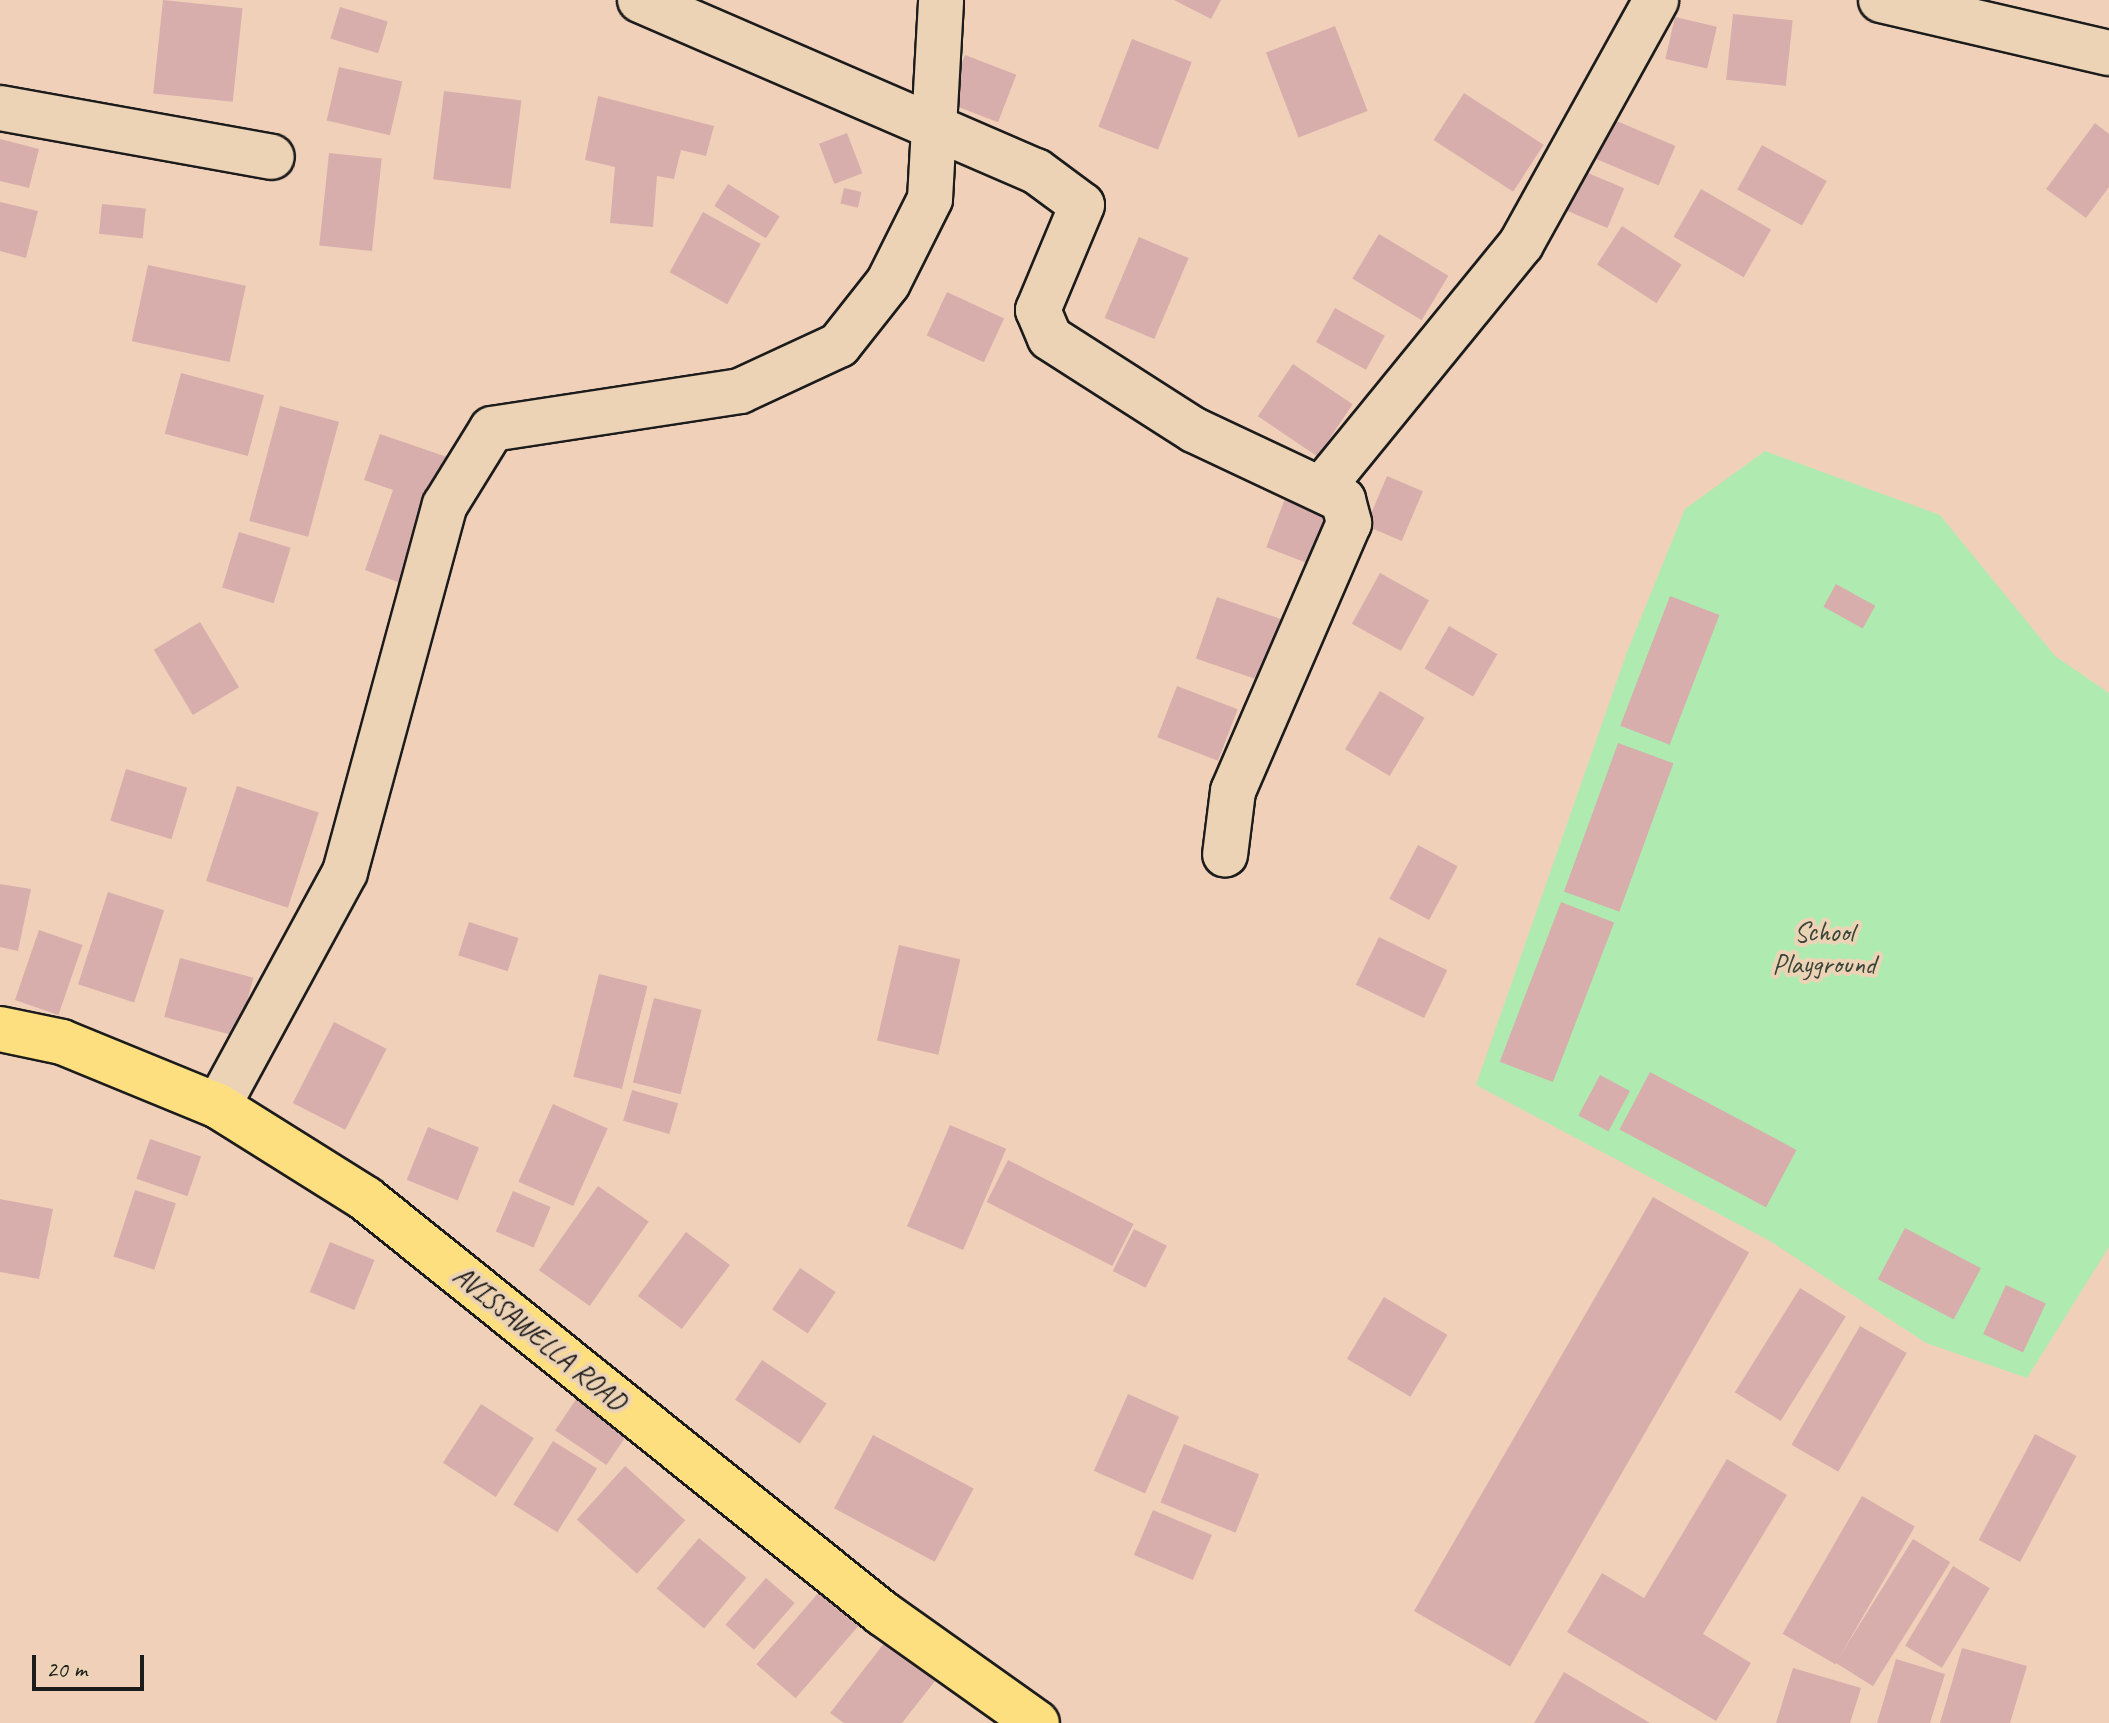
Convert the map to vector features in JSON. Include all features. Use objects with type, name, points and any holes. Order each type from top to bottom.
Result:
[{"type":"main road","name":"AVISSAWELLA ROAD","points":[[0,1029],[62,1042],[218,1106],[366,1199],[882,1613],[1037,1723]]},
{"type":"street","points":[[640,0],[934,130],[1036,171],[1082,205],[1038,310],[1050,338],[1194,430],[1343,500],[1349,523],[1233,791],[1225,855]]},
{"type":"street","points":[[218,1106],[345,872],[445,505],[492,429],[740,391],[839,345],[888,283],[930,199],[941,0]]},
{"type":"street","points":[[1322,488],[1521,244],[1656,0]]},
{"type":"street","points":[[1881,0],[2109,53]]},
{"type":"street","points":[[0,108],[272,157]]},
{"type":"green space","name":"School Playground","points":[[1765,451],[1940,515],[2055,656],[2109,693],[2109,1247],[2027,1378],[1926,1343],[1770,1241],[1476,1085],[1627,652],[1685,509]]},
{"type":"building","points":[[163,0],[243,8],[233,102],[153,93]]},
{"type":"building","points":[[1174,0],[1221,0],[1211,19]]},
{"type":"building","points":[[340,7],[388,22],[378,53],[330,39]]},
{"type":"building","points":[[1733,14],[1793,20],[1786,86],[1726,80]]},
{"type":"building","points":[[1675,17],[1717,27],[1707,69],[1665,59]]},
{"type":"building","points":[[1335,26],[1368,111],[1299,137],[1266,53]]},
{"type":"building","points":[[1132,39],[1192,62],[1158,150],[1098,127]]},
{"type":"building","points":[[965,55],[1016,75],[998,122],[947,103]]},
{"type":"building","points":[[339,67],[402,82],[390,135],[327,121]]},
{"type":"building","points":[[444,91],[521,101],[511,189],[433,179]]},
{"type":"building","points":[[1464,93],[1544,145],[1513,192],[1434,140]]},
{"type":"building","points":[[598,96],[714,126],[706,156],[681,150],[674,179],[657,176],[653,227],[610,223],[615,167],[585,160]]},
{"type":"building","points":[[1612,119],[1676,146],[1659,186],[1595,159]]},
{"type":"building","points":[[2095,123],[2109,134],[2109,187],[2086,218],[2046,189]]},
{"type":"building","points":[[847,133],[862,173],[834,184],[819,144]]},
{"type":"building","points":[[0,139],[39,149],[29,188],[0,181]]},
{"type":"building","points":[[1762,145],[1827,181],[1802,225],[1737,190]]},
{"type":"building","points":[[329,153],[382,159],[372,251],[319,245]]},
{"type":"building","points":[[1581,170],[1624,188],[1607,228],[1564,210]]},
{"type":"building","points":[[728,184],[780,216],[766,238],[714,206]]},
{"type":"building","points":[[844,188],[862,192],[858,208],[840,204]]},
{"type":"building","points":[[1701,189],[1771,230],[1744,277],[1674,237]]},
{"type":"building","points":[[0,202],[38,211],[26,258],[0,251]]},
{"type":"building","points":[[102,204],[146,209],[143,238],[99,234]]},
{"type":"building","points":[[703,212],[761,244],[727,304],[670,272]]},
{"type":"building","points":[[1622,226],[1682,265],[1656,303],[1597,265]]},
{"type":"building","points":[[1379,234],[1448,276],[1422,320],[1352,279]]},
{"type":"building","points":[[1139,237],[1189,258],[1154,339],[1105,318]]},
{"type":"building","points":[[148,265],[246,286],[230,362],[132,341]]},
{"type":"building","points":[[947,292],[1004,319],[984,362],[927,336]]},
{"type":"building","points":[[1335,308],[1385,336],[1366,370],[1316,342]]},
{"type":"building","points":[[1293,364],[1353,404],[1317,456],[1258,416]]},
{"type":"building","points":[[181,373],[264,395],[248,456],[165,434]]},
{"type":"building","points":[[280,406],[339,422],[308,537],[249,521]]},
{"type":"building","points":[[380,434],[450,458],[406,585],[365,570],[393,490],[364,480]]},
{"type":"building","points":[[1387,476],[1423,491],[1402,541],[1366,526]]},
{"type":"building","points":[[1286,496],[1330,513],[1310,564],[1266,547]]},
{"type":"building","points":[[239,532],[291,548],[274,603],[222,587]]},
{"type":"building","points":[[1380,573],[1429,600],[1401,651],[1352,624]]},
{"type":"building","points":[[1836,584],[1875,606],[1863,629],[1823,607]]},
{"type":"building","points":[[1670,596],[1719,615],[1670,745],[1620,726]]},
{"type":"building","points":[[1217,597],[1283,620],[1262,681],[1196,658]]},
{"type":"building","points":[[200,622],[239,687],[193,715],[154,650]]},
{"type":"building","points":[[1449,626],[1497,654],[1473,696],[1424,668]]},
{"type":"building","points":[[1177,686],[1238,709],[1218,761],[1157,737]]},
{"type":"building","points":[[1380,691],[1425,718],[1390,776],[1345,749]]},
{"type":"building","points":[[1618,743],[1673,763],[1619,912],[1564,891]]},
{"type":"building","points":[[126,769],[187,788],[171,839],[110,821]]},
{"type":"building","points":[[237,786],[319,813],[288,908],[206,881]]},
{"type":"building","points":[[1418,845],[1458,866],[1429,920],[1389,899]]},
{"type":"building","points":[[0,884],[31,889],[18,951],[0,947]]},
{"type":"building","points":[[108,892],[164,910],[134,1002],[78,984]]},
{"type":"building","points":[[1561,902],[1614,922],[1553,1082],[1500,1062]]},
{"type":"building","points":[[469,922],[518,938],[508,971],[458,955]]},
{"type":"building","points":[[39,930],[82,945],[58,1015],[15,1000]]},
{"type":"building","points":[[1379,937],[1447,970],[1424,1018],[1356,985]]},
{"type":"building","points":[[899,945],[960,959],[938,1055],[877,1040]]},
{"type":"building","points":[[180,958],[253,978],[238,1037],[164,1017]]},
{"type":"building","points":[[599,974],[648,986],[622,1089],[573,1077]]},
{"type":"building","points":[[654,998],[702,1010],[680,1094],[633,1082]]},
{"type":"building","points":[[334,1022],[387,1049],[345,1130],[293,1103]]},
{"type":"building","points":[[1650,1072],[1797,1150],[1766,1207],[1619,1129]]},
{"type":"building","points":[[1600,1075],[1630,1091],[1608,1132],[1578,1116]]},
{"type":"building","points":[[632,1090],[678,1103],[669,1134],[623,1121]]},
{"type":"building","points":[[553,1104],[608,1128],[573,1206],[518,1182]]},
{"type":"building","points":[[950,1125],[1006,1149],[963,1250],[907,1226]]},
{"type":"building","points":[[428,1127],[479,1148],[458,1200],[407,1180]]},
{"type":"building","points":[[150,1139],[201,1157],[187,1196],[136,1179]]},
{"type":"building","points":[[1008,1160],[1134,1224],[1112,1266],[987,1202]]},
{"type":"building","points":[[598,1186],[649,1222],[590,1306],[539,1270]]},
{"type":"building","points":[[135,1190],[176,1203],[154,1270],[113,1257]]},
{"type":"building","points":[[513,1191],[551,1207],[534,1248],[496,1232]]},
{"type":"building","points":[[1653,1197],[1749,1252],[1510,1666],[1414,1611]]},
{"type":"building","points":[[0,1199],[53,1209],[39,1279],[0,1272]]},
{"type":"building","points":[[1905,1228],[1981,1268],[1954,1320],[1878,1279]]},
{"type":"building","points":[[1134,1229],[1167,1246],[1146,1288],[1113,1271]]},
{"type":"building","points":[[686,1232],[730,1265],[682,1329],[638,1296]]},
{"type":"building","points":[[330,1242],[375,1260],[354,1310],[310,1292]]},
{"type":"building","points":[[800,1268],[836,1292],[808,1333],[772,1309]]},
{"type":"building","points":[[2006,1285],[2046,1304],[2023,1353],[1983,1334]]},
{"type":"building","points":[[1800,1288],[1846,1317],[1781,1421],[1735,1392]]},
{"type":"building","points":[[1384,1297],[1447,1335],[1410,1397],[1347,1359]]},
{"type":"building","points":[[1860,1326],[1907,1353],[1838,1472],[1792,1445]]},
{"type":"building","points":[[762,1360],[827,1404],[800,1443],[735,1400]]},
{"type":"building","points":[[583,1389],[634,1424],[606,1465],[555,1430]]},
{"type":"building","points":[[1128,1394],[1179,1417],[1145,1494],[1094,1471]]},
{"type":"building","points":[[481,1404],[534,1438],[496,1497],[443,1463]]},
{"type":"building","points":[[2035,1434],[2076,1456],[2020,1562],[1979,1540]]},
{"type":"building","points":[[873,1435],[974,1489],[935,1562],[834,1508]]},
{"type":"building","points":[[553,1441],[597,1469],[557,1532],[513,1505]]},
{"type":"building","points":[[1184,1444],[1259,1474],[1236,1533],[1160,1502]]},
{"type":"building","points":[[1727,1459],[1787,1495],[1703,1634],[1751,1663],[1716,1721],[1567,1632],[1602,1573],[1644,1598]]},
{"type":"building","points":[[625,1466],[685,1520],[637,1574],[577,1520]]},
{"type":"building","points":[[1862,1496],[1915,1526],[1835,1664],[1782,1634]]},
{"type":"building","points":[[1153,1510],[1212,1535],[1193,1580],[1134,1555]]},
{"type":"building","points":[[699,1538],[746,1578],[704,1628],[657,1589]]},
{"type":"building","points":[[1913,1539],[1950,1562],[1873,1686],[1836,1663]]},
{"type":"building","points":[[1953,1566],[1990,1588],[1942,1668],[1905,1646]]},
{"type":"building","points":[[766,1578],[795,1603],[754,1650],[725,1625]]},
{"type":"building","points":[[820,1591],[859,1625],[796,1698],[756,1664]]},
{"type":"building","points":[[885,1642],[935,1681],[902,1723],[844,1723],[830,1713]]},
{"type":"building","points":[[1962,1648],[2027,1666],[2010,1723],[1940,1723]]},
{"type":"building","points":[[1896,1659],[1945,1674],[1930,1723],[1877,1723]]},
{"type":"building","points":[[1793,1668],[1861,1688],[1850,1723],[1776,1723]]},
{"type":"building","points":[[1564,1672],[1650,1723],[1534,1723]]}]
